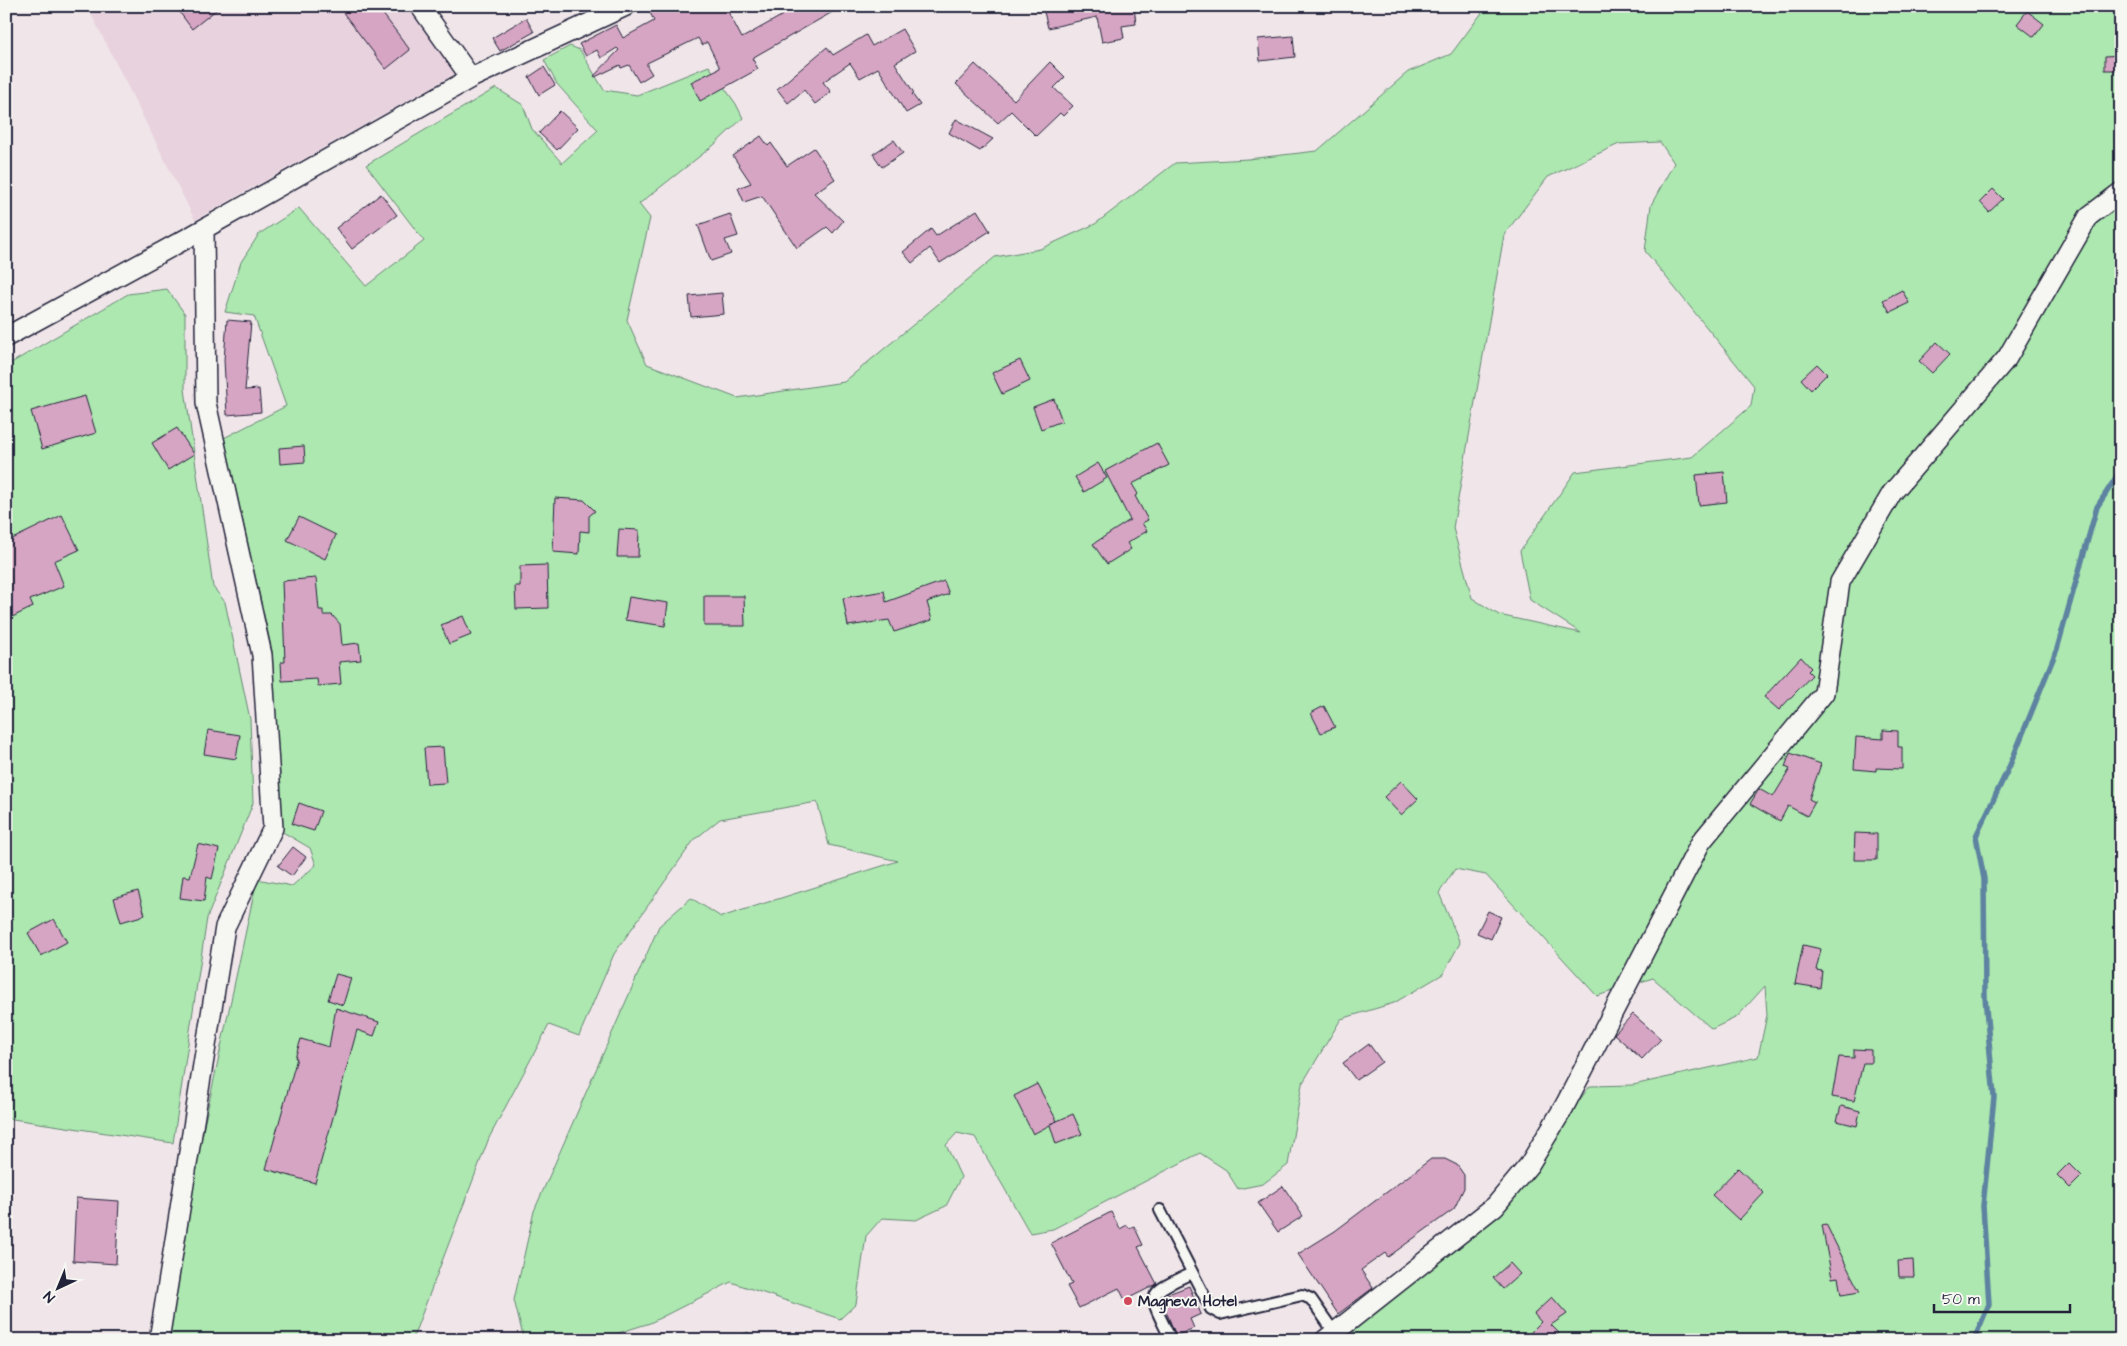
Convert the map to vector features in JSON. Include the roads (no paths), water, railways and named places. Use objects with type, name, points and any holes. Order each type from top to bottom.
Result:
[{"type":"street","points":[[420,6],[471,78]]},
{"type":"street","points":[[6,337],[204,229],[471,78],[626,6]]},
{"type":"street","points":[[1330,1336],[1495,1206],[1529,1165],[1564,1106],[1701,842],[1824,693],[1840,582],[1892,493],[2007,358],[2089,216],[2121,192]]},
{"type":"street","points":[[159,1340],[225,927],[273,828],[262,655],[206,403],[204,229]]},
{"type":"lane","points":[[1160,1210],[1211,1309],[1220,1314],[1302,1296],[1311,1299],[1330,1336]]},
{"type":"lane","points":[[1171,1340],[1154,1303],[1155,1294],[1161,1287],[1192,1273]]},
{"type":"waterway","points":[[1974,1340],[1989,1304],[1983,1206],[1994,1097],[1985,997],[1984,879],[1976,836],[2010,765],[2057,649],[2097,507],[2121,470]]},
{"type":"place","name":"Magneva Hotel","points":[[1128,1301]]}]
